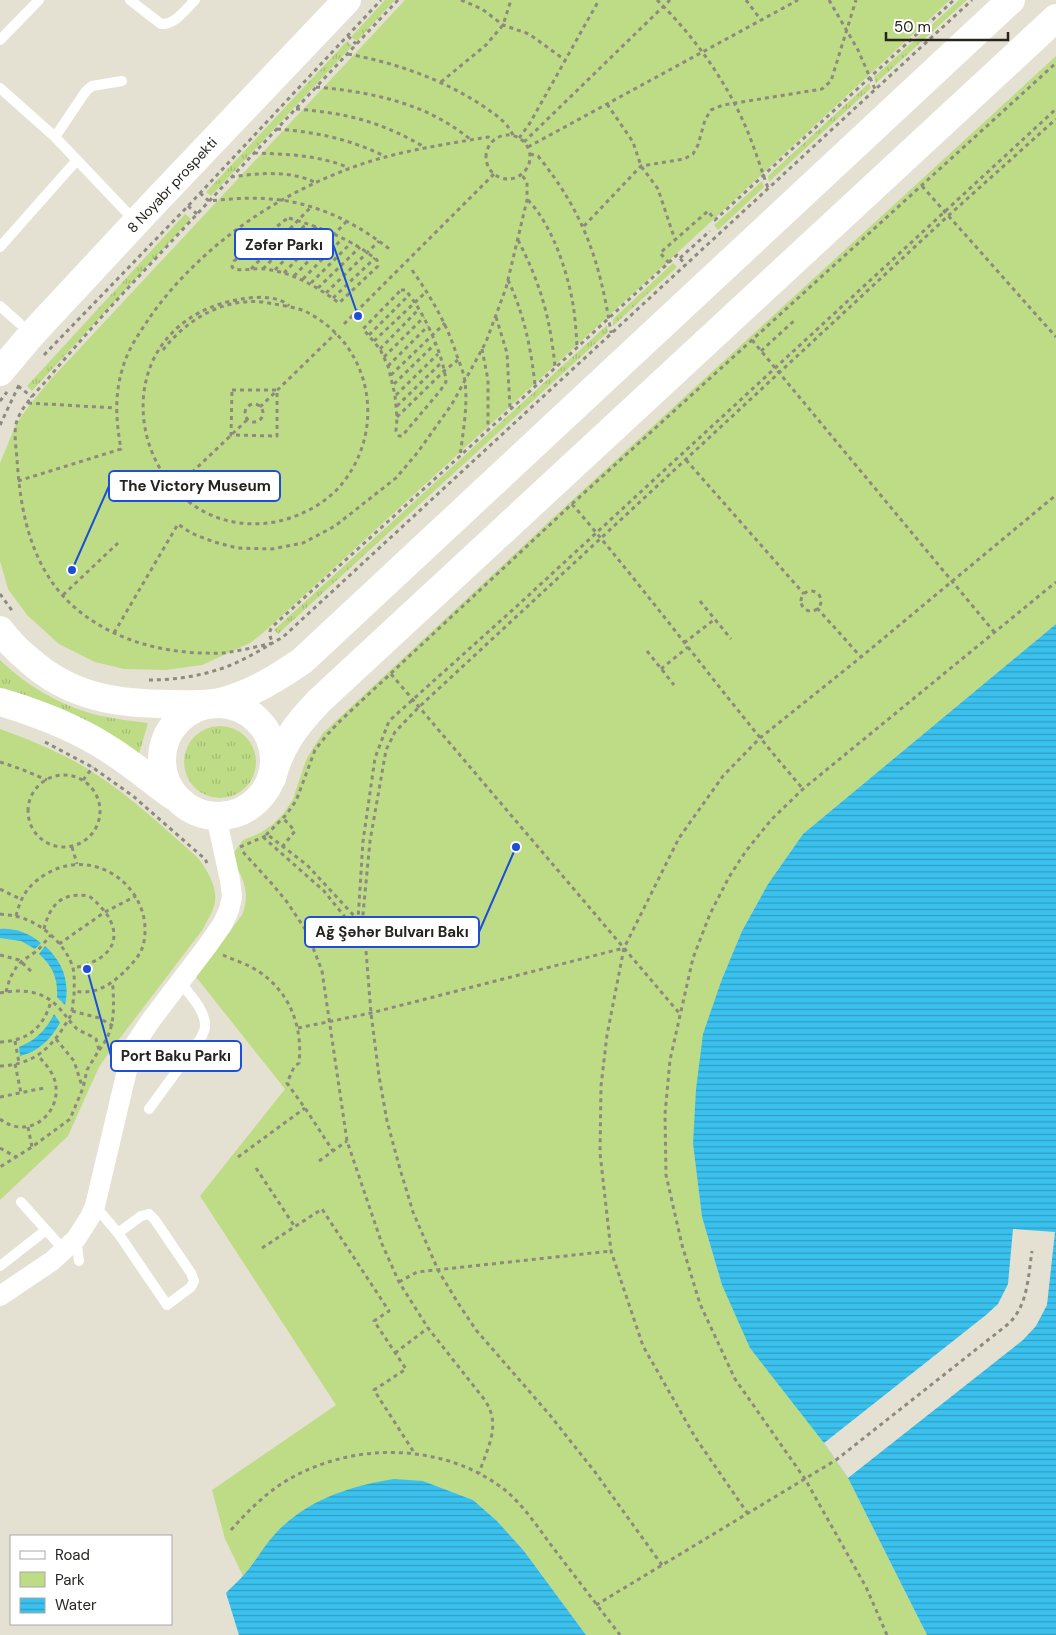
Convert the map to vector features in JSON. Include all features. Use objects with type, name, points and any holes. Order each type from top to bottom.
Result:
[{"type":"main road","name":"8 Noyabr prospekti","points":[[14,378],[32,334],[347,0]]},
{"type":"main road","points":[[183,804],[170,790],[163,773],[162,754],[167,736],[178,721],[193,710],[245,694],[271,682],[302,661],[1012,0]]},
{"type":"main road","points":[[0,702],[30,711],[84,735],[107,748],[198,813],[216,816],[234,814],[250,807],[264,794],[272,778],[277,760],[287,741],[299,722],[318,701],[1056,18]]},
{"type":"main road","points":[[7,622],[20,653],[40,671],[59,683],[81,692],[106,699],[128,702],[230,704],[248,711],[262,724],[272,740],[275,759],[272,778]]},
{"type":"street","points":[[0,1296],[52,1261],[73,1250],[95,1206],[128,1066],[135,1044],[222,925],[229,910],[232,897],[230,880],[216,816]]},
{"type":"lane","points":[[0,40],[39,0]]},
{"type":"lane","points":[[130,0],[161,24],[167,25],[195,0]]},
{"type":"lane","points":[[55,137],[86,91],[92,86],[122,81]]},
{"type":"lane","points":[[0,88],[55,137],[137,223]]},
{"type":"lane","points":[[0,247],[77,160]]},
{"type":"lane","points":[[0,306],[19,323]]},
{"type":"lane","points":[[149,1109],[201,1038],[205,1028],[204,1017],[180,982]]},
{"type":"lane","points":[[21,1202],[46,1230],[73,1250]]},
{"type":"lane","points":[[95,1206],[118,1233],[167,1305],[191,1288],[194,1281],[191,1273],[149,1214],[141,1216],[118,1233]]},
{"type":"lane","points":[[0,1266],[46,1230]]},
{"type":"path","points":[[43,356],[188,206],[381,0]]},
{"type":"path","points":[[273,643],[229,653],[175,652],[158,649],[114,633],[94,622],[63,595],[42,565],[32,543],[21,504],[18,481],[16,424],[28,402],[91,328],[230,177],[398,0]]},
{"type":"path","points":[[460,0],[482,9],[503,26],[529,34],[565,60]]},
{"type":"path","points":[[441,82],[486,46],[503,26],[511,0]]},
{"type":"path","points":[[519,138],[530,123],[599,0]]},
{"type":"path","points":[[657,0],[702,52],[734,103],[746,128],[768,188]]},
{"type":"path","points":[[524,142],[670,0]]},
{"type":"path","points":[[746,0],[761,20]]},
{"type":"path","points":[[528,147],[798,0]]},
{"type":"path","points":[[829,0],[847,30],[875,90]]},
{"type":"path","points":[[584,226],[641,166],[684,159],[693,154],[698,145],[705,120],[711,110],[723,105],[790,95],[825,87],[831,81],[856,0]]},
{"type":"path","points":[[668,262],[660,253],[708,211],[715,220],[954,0]]},
{"type":"path","points":[[148,680],[164,680],[206,674],[241,661],[283,638],[972,0]]},
{"type":"path","points":[[348,36],[356,44]]},
{"type":"path","points":[[347,54],[403,67],[441,82],[473,99],[492,112],[508,125],[512,135]]},
{"type":"path","points":[[262,837],[283,818],[296,801],[315,750],[340,721],[572,504],[1056,62]]},
{"type":"path","points":[[315,87],[360,92],[406,104],[444,121],[458,129],[470,140]]},
{"type":"path","points":[[607,104],[634,142],[641,166],[658,189],[675,240]]},
{"type":"path","points":[[295,109],[324,111],[359,118],[383,126],[426,148]]},
{"type":"path","points":[[479,1473],[494,1428],[492,1414],[484,1399],[428,1328],[399,1282],[382,1244],[347,1141],[322,971],[306,932],[287,902],[237,846],[268,835],[306,865],[358,920],[363,841],[374,758],[389,721],[1056,109]]},
{"type":"path","points":[[662,1565],[595,1472],[549,1414],[476,1330],[438,1270],[412,1212],[388,1121],[381,1085],[371,1013],[363,914],[370,841],[386,750],[395,732],[419,707],[948,216],[1056,119]]},
{"type":"path","points":[[276,129],[324,134],[362,146],[386,158]]},
{"type":"path","points":[[506,135],[512,135],[524,142],[530,154],[529,162],[521,174],[508,178],[494,174],[486,161],[486,153],[494,140],[506,135]]},
{"type":"path","points":[[18,481],[121,449],[116,420],[117,391],[123,365],[133,344],[161,302],[178,282],[213,248],[237,229],[282,200],[349,168],[426,148],[488,137],[494,140]]},
{"type":"path","points":[[254,152],[306,156],[349,168]]},
{"type":"path","points":[[530,154],[538,156],[550,170],[584,226],[595,256],[611,333]]},
{"type":"path","points":[[230,177],[262,174],[282,175],[308,178],[316,183]]},
{"type":"path","points":[[344,324],[494,174]]},
{"type":"path","points":[[114,633],[178,524],[192,533],[214,542],[237,548],[272,549],[303,543],[335,526],[396,478],[418,452],[452,404],[482,349],[496,317],[508,280],[527,200],[527,182],[521,174]]},
{"type":"path","points":[[922,186],[1056,336]]},
{"type":"path","points":[[200,193],[209,201],[243,198],[282,200],[311,207],[347,221],[392,251]]},
{"type":"path","points":[[527,200],[539,215],[550,235],[563,267],[572,300],[578,346]]},
{"type":"path","points":[[188,206],[197,214]]},
{"type":"path","points":[[250,270],[311,207]]},
{"type":"path","points":[[289,218],[298,221],[326,229],[352,242],[375,258],[378,266],[339,303],[318,288],[294,276],[262,269],[234,269],[232,263],[285,220],[289,218]]},
{"type":"path","points":[[294,276],[347,221]]},
{"type":"path","points":[[262,269],[307,223]]},
{"type":"path","points":[[275,271],[317,226]]},
{"type":"path","points":[[284,273],[326,229]]},
{"type":"path","points":[[680,258],[710,232]]},
{"type":"path","points":[[303,279],[343,238]]},
{"type":"path","points":[[518,240],[532,268],[546,306],[555,367]]},
{"type":"path","points":[[326,293],[379,241]]},
{"type":"path","points":[[311,284],[352,242]]},
{"type":"path","points":[[318,288],[360,247]]},
{"type":"path","points":[[273,643],[270,636],[272,627],[460,456],[668,262],[677,255],[686,265]]},
{"type":"path","points":[[332,298],[375,258]]},
{"type":"path","points":[[412,270],[427,291],[445,323],[465,382],[464,422],[460,456]]},
{"type":"path","points":[[508,280],[524,320],[530,346],[535,385]]},
{"type":"path","points":[[405,290],[409,295],[424,317],[446,378],[444,386],[402,436],[397,434],[397,406],[388,366],[380,349],[364,329],[400,291],[405,290]]},
{"type":"path","points":[[374,341],[427,291]]},
{"type":"path","points":[[369,335],[409,295]]},
{"type":"path","points":[[163,350],[173,337],[199,316],[231,304],[247,302],[289,306],[310,313],[336,333],[347,346],[360,368],[367,392],[368,426],[364,442],[350,473],[340,486],[314,508],[299,515],[275,522],[250,524],[217,517],[202,510],[187,500],[164,476],[153,454],[142,411],[146,378],[158,348],[183,322],[212,306],[231,300],[263,298],[284,300],[289,306]]},
{"type":"path","points":[[380,349],[419,309]]},
{"type":"path","points":[[384,357],[424,317]]},
{"type":"path","points":[[496,317],[507,353],[510,409]]},
{"type":"path","points":[[762,352],[796,319]]},
{"type":"path","points":[[391,375],[445,323]]},
{"type":"path","points":[[388,366],[428,326]]},
{"type":"path","points":[[260,407],[336,333]]},
{"type":"path","points":[[752,340],[995,633]]},
{"type":"path","points":[[393,385],[435,344]]},
{"type":"path","points":[[482,349],[487,370],[489,393],[488,429]]},
{"type":"path","points":[[395,395],[438,353]]},
{"type":"path","points":[[397,418],[459,360]]},
{"type":"path","points":[[397,406],[441,362]]},
{"type":"path","points":[[0,425],[14,378],[32,397]]},
{"type":"path","points":[[231,435],[232,390],[277,390]]},
{"type":"path","points":[[231,435],[277,436],[277,390]]},
{"type":"path","points":[[28,402],[116,408]]},
{"type":"path","points":[[252,404],[259,405],[263,410],[263,417],[257,422],[248,419],[245,416],[246,409],[252,404]]},
{"type":"path","points":[[163,500],[248,419]]},
{"type":"path","points":[[686,460],[804,594]]},
{"type":"path","points":[[748,1514],[695,1437],[643,1346],[611,1252],[600,1153],[601,1086],[607,1036],[624,948],[679,838],[723,776],[760,738],[1056,495]]},
{"type":"path","points":[[572,504],[602,538],[760,738],[803,788]]},
{"type":"path","points":[[63,595],[118,542]]},
{"type":"path","points":[[887,1635],[866,1587],[805,1480],[736,1378],[700,1304],[682,1245],[666,1175],[665,1114],[670,1060],[693,958],[710,914],[729,877],[746,851],[771,820],[803,788],[1056,582]]},
{"type":"path","points":[[810,592],[819,596],[820,602],[817,608],[809,610],[803,607],[801,599],[804,594],[810,592]]},
{"type":"path","points":[[0,594],[7,622]]},
{"type":"path","points":[[700,601],[731,639]]},
{"type":"path","points":[[817,608],[861,657]]},
{"type":"path","points":[[684,643],[715,619]]},
{"type":"path","points":[[661,669],[688,647]]},
{"type":"path","points":[[647,651],[674,685]]},
{"type":"path","points":[[391,674],[680,1014]]},
{"type":"path","points":[[40,740],[92,767],[133,796],[204,859]]},
{"type":"path","points":[[0,762],[47,780]]},
{"type":"path","points":[[64,775],[77,777],[88,784],[96,793],[100,804],[98,826],[91,836],[82,843],[72,847],[60,848],[40,839],[32,829],[28,817],[28,805],[32,793],[41,783],[47,780],[64,775]]},
{"type":"path","points":[[278,851],[296,831],[283,818]]},
{"type":"path","points":[[262,837],[324,892],[366,942]]},
{"type":"path","points":[[72,847],[77,864]]},
{"type":"path","points":[[16,916],[20,899],[28,889],[40,878],[63,866],[77,864],[93,866],[116,876],[129,887],[136,896],[144,920],[144,942],[141,950],[133,963],[111,983],[100,990],[84,993],[74,990]]},
{"type":"path","points":[[0,888],[20,899]]},
{"type":"path","points":[[44,929],[50,910],[57,902],[71,896],[89,896],[105,912],[114,930],[113,941],[109,950],[94,962],[73,968]]},
{"type":"path","points":[[59,944],[105,912],[136,896]]},
{"type":"path","points":[[0,914],[16,916],[30,921],[51,935],[67,954],[73,968],[75,981],[72,1011],[56,1039],[38,1056],[19,1063],[0,1066]]},
{"type":"path","points":[[6,992],[13,972],[22,961],[37,951],[51,935]]},
{"type":"path","points":[[298,1028],[371,1013],[624,948]]},
{"type":"path","points":[[222,954],[257,971],[274,984],[289,1004],[298,1028],[300,1052],[299,1064],[294,1067],[287,1083],[333,1151]]},
{"type":"path","points":[[0,955],[14,957],[22,961],[33,973]]},
{"type":"path","points":[[0,1167],[32,1147],[70,1119],[83,1088],[87,1070],[113,1026],[113,987],[111,983]]},
{"type":"path","points":[[0,988],[1,992],[19,990],[32,992],[51,1001],[78,1029],[96,1039],[99,1050]]},
{"type":"path","points":[[0,1042],[15,1041],[37,1028],[44,1020],[51,1001]]},
{"type":"path","points":[[72,1011],[98,1018],[113,1026]]},
{"type":"path","points":[[56,1039],[74,1061],[83,1088]]},
{"type":"path","points":[[15,1041],[19,1063]]},
{"type":"path","points":[[0,1118],[7,1124],[17,1127],[28,1127],[39,1122],[50,1111],[55,1098],[55,1081],[51,1072],[38,1056]]},
{"type":"path","points":[[15,1064],[21,1093]]},
{"type":"path","points":[[0,1097],[44,1088]]},
{"type":"path","points":[[238,1158],[305,1108]]},
{"type":"path","points":[[28,1127],[32,1147]]},
{"type":"path","points":[[319,1160],[347,1141]]},
{"type":"path","points":[[0,1148],[16,1157]]},
{"type":"path","points":[[256,1168],[295,1227]]},
{"type":"path","points":[[262,1248],[322,1209],[389,1311],[374,1321],[406,1369],[374,1390],[415,1454]]},
{"type":"path","points":[[596,1605],[836,1460],[1014,1320],[1023,1304],[1032,1251]]},
{"type":"path","points":[[399,1282],[417,1272],[611,1252]]},
{"type":"path","points":[[395,1353],[428,1328]]},
{"type":"path","points":[[231,1530],[264,1496],[307,1470],[327,1462],[359,1455],[394,1452],[443,1459],[479,1473],[506,1491],[526,1512],[620,1635]]},
{"type":"green space","points":[[385,0],[395,0],[357,41],[351,37]]},
{"type":"green space","points":[[405,0],[950,0],[675,255],[250,643],[202,665],[166,670],[124,669],[95,662],[59,644],[27,615],[8,589],[0,561],[0,463],[16,424],[52,378]]},
{"type":"green space","points":[[959,0],[967,0],[876,83],[874,77]]},
{"type":"green space","points":[[347,41],[352,46],[211,196],[206,192]]},
{"type":"green space","points":[[1056,56],[1056,624],[803,834],[768,884],[742,931],[722,979],[693,1144],[702,1217],[722,1285],[848,1478],[927,1635],[586,1635],[524,1551],[497,1521],[473,1500],[423,1481],[259,1555],[243,1576],[225,1539],[212,1490],[336,1405],[200,1196],[285,1089],[196,977],[242,915],[245,907],[246,892],[242,878],[230,858],[243,840],[260,833],[272,825],[284,813],[293,799],[306,760],[323,733],[569,503]]},
{"type":"green space","points":[[869,83],[871,88],[769,182],[768,176]]},
{"type":"green space","points":[[762,181],[764,187],[718,230],[714,225]]},
{"type":"green space","points":[[185,214],[191,219],[32,391],[27,386]]},
{"type":"green space","points":[[673,263],[677,267],[613,326],[613,319]]},
{"type":"green space","points":[[607,325],[608,332],[278,634],[274,630]]},
{"type":"green space","points":[[0,660],[34,687],[73,707],[101,716],[148,723],[139,754],[48,705],[28,696],[0,689]]},
{"type":"green space","points":[[227,726],[246,736],[254,748],[256,762],[254,776],[246,788],[234,796],[213,798],[194,788],[186,776],[184,755],[194,736],[206,728]]},
{"type":"green space","points":[[0,729],[73,761],[96,774],[133,801],[199,859],[212,881],[215,903],[203,929],[99,1067],[68,1136],[0,1200]]},
{"type":"water","points":[[1056,624],[1056,1635],[927,1635],[848,1478],[824,1443],[750,1348],[722,1285],[702,1217],[693,1144],[696,1089],[703,1034],[722,979],[742,931],[768,884],[803,834]]},
{"type":"water","points":[[0,929],[22,932],[32,936],[41,943],[35,949],[21,941],[0,938]]},
{"type":"water","points":[[45,946],[61,966],[64,973],[67,988],[65,1005],[57,997],[57,984],[54,973],[39,954]]},
{"type":"water","points":[[54,1014],[60,1023],[52,1034],[38,1048],[20,1056],[19,1047],[40,1034]]},
{"type":"water","points":[[394,1479],[423,1481],[473,1500],[497,1521],[524,1551],[586,1635],[239,1635],[226,1593],[246,1572],[275,1534],[300,1512],[330,1496],[361,1486]]},
{"type":"pier","points":[[1013,1229],[1055,1232],[1047,1305],[1036,1326],[1023,1340],[848,1478],[824,1443],[998,1304],[1008,1284]]},
{"type":"place","name":"Zəfər Parkı","points":[[358,316]]},
{"type":"place","name":"The Victory Museum","points":[[72,570]]},
{"type":"place","name":"Ağ Şəhər Bulvarı Bakı","points":[[516,847]]},
{"type":"place","name":"Port Baku Parkı","points":[[87,969]]}]
